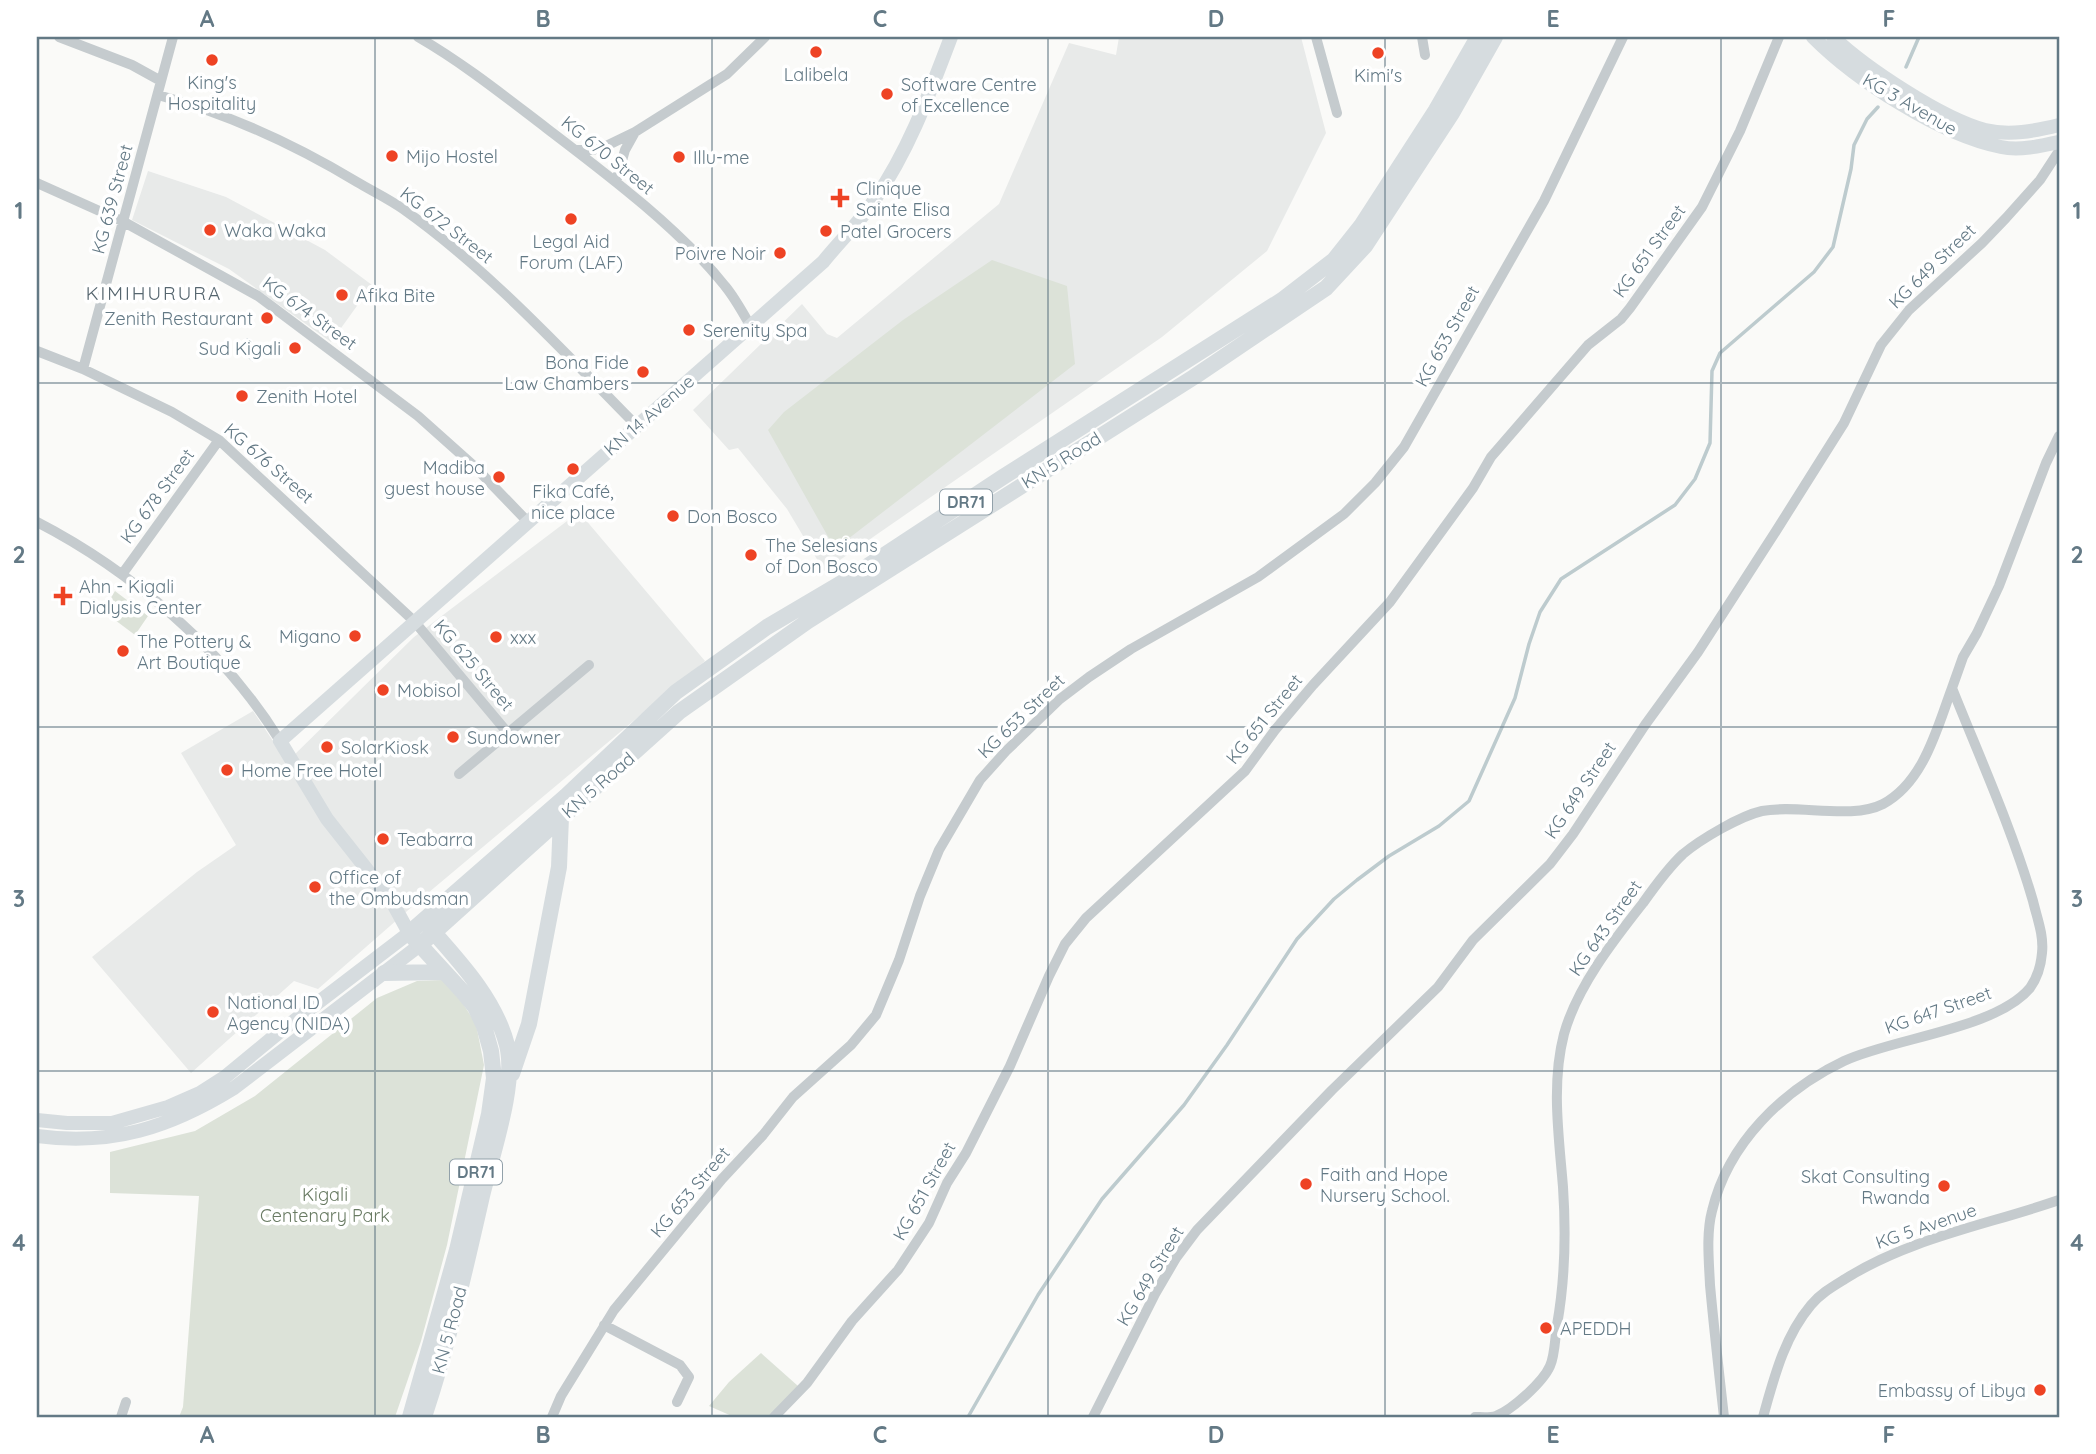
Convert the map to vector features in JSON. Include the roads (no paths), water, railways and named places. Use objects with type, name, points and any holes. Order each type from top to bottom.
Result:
[{"type":"main road","name":"KN 14 Avenue","points":[[280,741],[313,715],[414,621],[823,262],[876,197],[912,133],[951,37]]},
{"type":"main road","name":"KN 5 Road","points":[[429,928],[676,692],[767,627],[845,581],[1282,300],[1322,270],[1345,247],[1397,171],[1478,37]]},
{"type":"main road","name":"KN 5 Road","points":[[410,1417],[457,1250],[489,1114],[494,1078],[491,1051],[475,1007],[414,939],[644,746],[679,712],[808,621],[1194,377],[1326,288],[1365,246],[1452,113],[1495,37]]},
{"type":"main road","name":"KG 3 Avenue","points":[[1813,37],[1833,58],[1897,101],[1947,129],[2002,148],[2036,147],[2059,142]]},
{"type":"main road","name":"KG 3 Avenue","points":[[1833,37],[1892,81],[1942,112],[1985,130],[2017,133],[2059,125]]},
{"type":"main road","points":[[280,741],[327,819],[391,900],[414,939]]},
{"type":"main road","points":[[507,1086],[529,1024],[559,867],[561,817]]},
{"type":"main road","name":"KN 5 Road","points":[[391,900],[429,928],[483,992],[493,1009],[508,1048],[507,1086],[467,1267],[424,1417]]},
{"type":"main road","points":[[37,1121],[67,1124],[112,1123],[167,1107],[200,1093],[384,973],[414,939]]},
{"type":"main road","points":[[37,1136],[76,1140],[128,1135],[169,1122],[203,1107],[233,1088],[299,1027],[414,939]]},
{"type":"main road","points":[[384,973],[444,972]]},
{"type":"street","points":[[59,37],[132,65],[162,81]]},
{"type":"street","name":"KG 639 Street","points":[[83,369],[173,37]]},
{"type":"street","name":"KG 670 Street","points":[[418,37],[470,69],[616,182],[717,276],[751,327]]},
{"type":"street","points":[[576,150],[593,150],[635,132],[727,74],[765,37]]},
{"type":"street","points":[[1316,37],[1337,113]]},
{"type":"street","points":[[1422,37],[1425,55]]},
{"type":"street","name":"KG 653 Street","points":[[552,1417],[561,1396],[614,1310],[793,1097],[866,1030],[900,960],[920,896],[939,850],[980,780],[1060,698],[1131,649],[1258,577],[1344,514],[1376,483],[1404,447],[1538,212],[1623,37]]},
{"type":"street","name":"KG 651 Street","points":[[774,1417],[807,1382],[852,1321],[898,1270],[929,1223],[1010,1066],[1065,944],[1086,918],[1245,772],[1275,730],[1313,685],[1390,603],[1491,457],[1588,345],[1630,309],[1702,207],[1740,131],[1779,37]]},
{"type":"street","name":"KG 672 Street","points":[[158,95],[214,111],[295,146],[402,208],[473,265],[547,334],[637,426]]},
{"type":"street","points":[[616,182],[625,150],[635,132]]},
{"type":"street","name":"KG 649 Street","points":[[1093,1417],[1155,1294],[1176,1258],[1197,1230],[1332,1090],[1438,987],[1474,940],[1550,864],[1573,834],[1644,725],[1699,652],[1844,423],[1881,345],[1909,310],[1982,243],[2040,180],[2059,151]]},
{"type":"street","name":"KG 674 Street","points":[[37,183],[124,222],[258,296],[418,416],[474,466],[528,522]]},
{"type":"street","name":"KG 676 Street","points":[[37,351],[83,369],[172,412],[219,440],[414,621]]},
{"type":"street","points":[[1952,688],[1963,657],[2000,586],[2046,463],[2059,436]]},
{"type":"street","name":"KG 678 Street","points":[[123,573],[219,440]]},
{"type":"street","points":[[37,522],[123,573],[233,677],[263,714],[280,741]]},
{"type":"street","name":"KG 625 Street","points":[[414,621],[507,732]]},
{"type":"street","points":[[459,774],[589,665]]},
{"type":"street","name":"KG 643 Street","points":[[1475,1417],[1494,1417],[1517,1404],[1550,1367],[1562,1300],[1563,1189],[1558,1140],[1557,1087],[1564,1034],[1585,985],[1665,873],[1685,853],[1741,818],[1763,811],[1873,808],[1885,803],[1903,789],[1931,743],[1952,688]]},
{"type":"street","name":"KG 647 Street","points":[[1724,1417],[1709,1258],[1711,1212],[1732,1161],[1771,1110],[1812,1079],[1873,1050],[1992,1014],[2019,998],[2037,975],[2043,942],[2023,868],[1952,688]]},
{"type":"street","name":"KG 5 Avenue","points":[[1763,1417],[1787,1344],[1809,1307],[1821,1294],[1888,1255],[2059,1200]]},
{"type":"street","points":[[604,1325],[680,1365],[689,1377],[677,1402]]},
{"type":"street","points":[[121,1417],[126,1402]]},
{"type":"waterway","points":[[1906,67],[1919,37]]},
{"type":"waterway","points":[[968,1417],[1038,1295],[1102,1199],[1184,1105],[1297,939],[1334,899],[1357,880],[1389,856],[1439,826],[1469,801],[1515,698],[1540,612],[1561,579],[1675,505],[1695,479],[1710,443],[1712,371],[1720,353],[1814,272],[1833,247],[1854,145],[1867,119],[1878,107]]},
{"type":"place","name":"Lalibela","points":[[816,52]]},
{"type":"place","name":"Kimi's","points":[[1378,53]]},
{"type":"place","name":"King's Hospitality","points":[[212,60]]},
{"type":"place","name":"Software Centre of Excellence","points":[[887,94]]},
{"type":"place","name":"Mijo Hostel","points":[[392,156]]},
{"type":"place","name":"Illu-me","points":[[679,157]]},
{"type":"place","name":"Clinique Sainte Elisa","points":[[840,198]]},
{"type":"place","name":"Legal Aid Forum (LAF)","points":[[571,219]]},
{"type":"place","name":"Waka Waka","points":[[210,230]]},
{"type":"place","name":"Patel Grocers","points":[[826,231]]},
{"type":"place","name":"Poivre Noir","points":[[780,253]]},
{"type":"place","name":"Afika Bite","points":[[342,295]]},
{"type":"place","name":"Zenith Restaurant","points":[[267,318]]},
{"type":"place","name":"Serenity Spa","points":[[689,330]]},
{"type":"place","name":"Sud Kigali","points":[[295,348]]},
{"type":"place","name":"Bona Fide Law Chambers","points":[[643,372]]},
{"type":"place","name":"Zenith Hotel","points":[[242,396]]},
{"type":"place","name":"Fika Café, nice place","points":[[573,469]]},
{"type":"place","name":"Madiba guest house","points":[[499,477]]},
{"type":"place","name":"Don Bosco","points":[[673,516]]},
{"type":"place","name":"The Selesians of Don Bosco","points":[[751,555]]},
{"type":"place","name":"Ahn - Kigali Dialysis Center","points":[[63,596]]},
{"type":"place","name":"Migano","points":[[355,636]]},
{"type":"place","name":"xxx","points":[[496,637]]},
{"type":"place","name":"The Pottery & Art Boutique","points":[[123,651]]},
{"type":"place","name":"Mobisol","points":[[383,690]]},
{"type":"place","name":"Sundowner","points":[[453,737]]},
{"type":"place","name":"SolarKiosk","points":[[327,747]]},
{"type":"place","name":"Home Free Hotel","points":[[227,770]]},
{"type":"place","name":"Teabarra","points":[[383,839]]},
{"type":"place","name":"Office of the Ombudsman","points":[[315,887]]},
{"type":"place","name":"National ID Agency (NIDA)","points":[[213,1012]]},
{"type":"place","name":"Faith and Hope Nursery School.","points":[[1306,1184]]},
{"type":"place","name":"Skat Consulting Rwanda","points":[[1944,1186]]},
{"type":"place","name":"APEDDH","points":[[1546,1328]]},
{"type":"place","name":"Embassy of Libya","points":[[2040,1390]]},
{"type":"district","name":"KIMIHURURA","points":[[154,293]]},
{"type":"park label","name":"Kigali Centenary Park","points":[[325,1204]]}]
